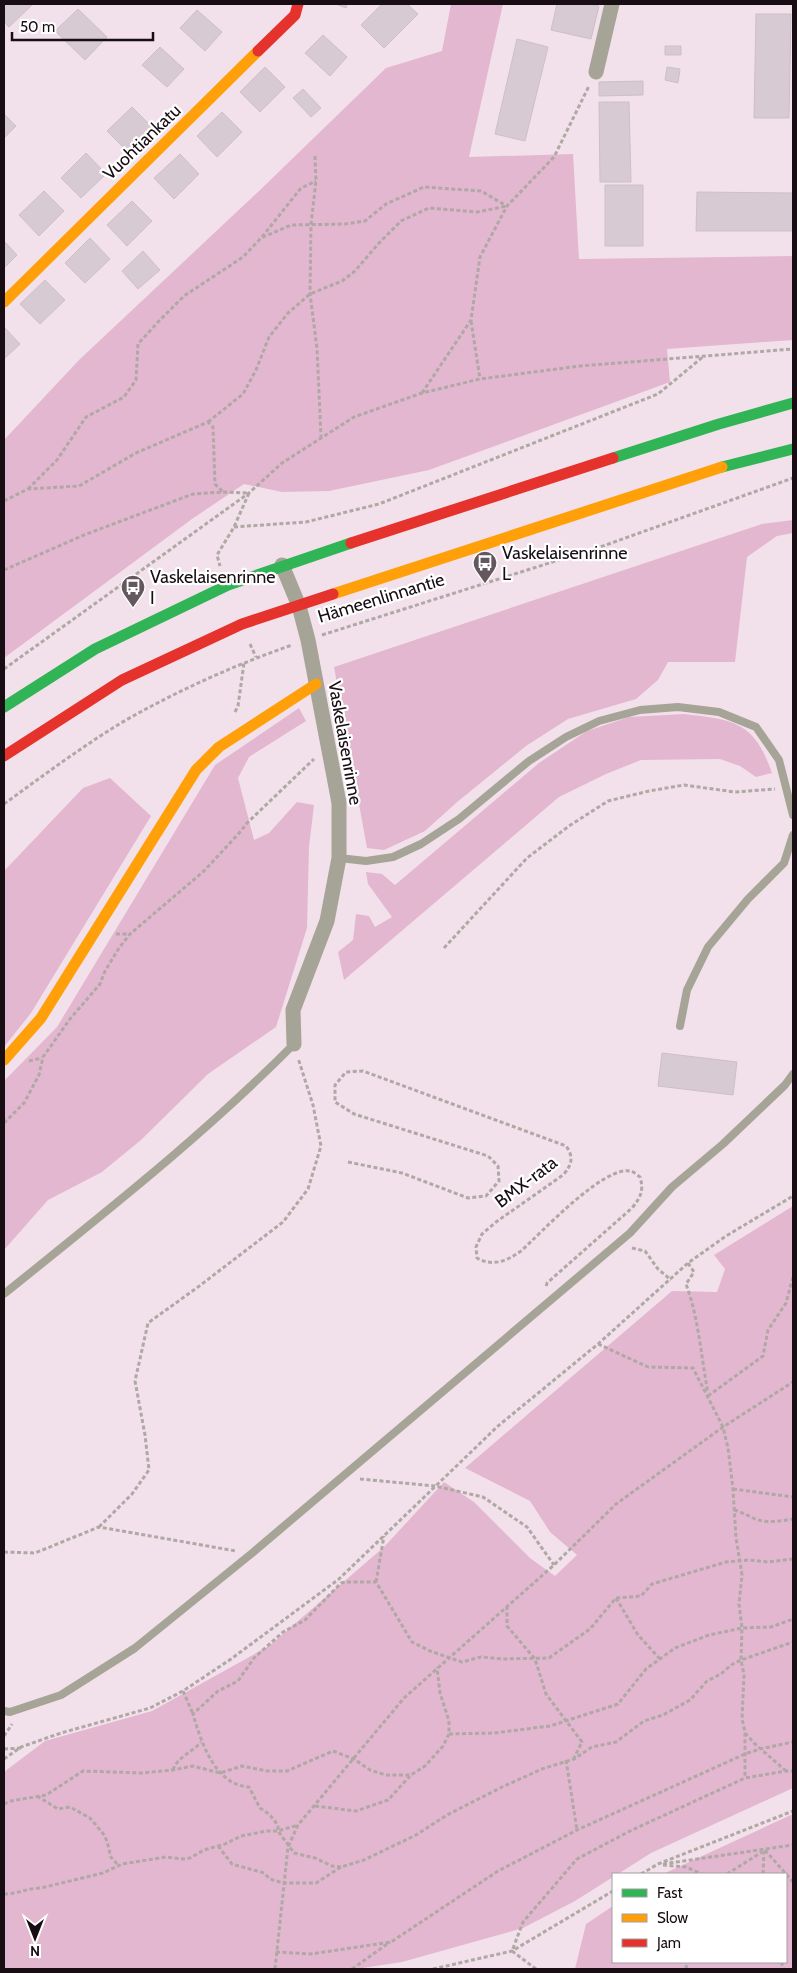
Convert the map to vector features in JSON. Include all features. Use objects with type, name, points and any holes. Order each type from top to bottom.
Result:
[{"type":"main road","name":"Vuohtiankatu","points":[[4,302],[296,15],[298,4]]},
{"type":"main road","points":[[4,706],[95,649],[228,586],[282,565],[710,427],[793,403]]},
{"type":"main road","name":"Hämeenlinnantie","points":[[4,756],[122,680],[242,624],[739,461],[793,449]]},
{"type":"main road","points":[[4,1060],[41,1018],[196,770],[220,748],[316,684]]},
{"type":"street","points":[[596,72],[612,4]]},
{"type":"street","name":"Vaskelaisenrinne","points":[[282,565],[298,606],[308,640],[339,804],[339,858],[327,921],[292,1010],[294,1044]]},
{"type":"lane","points":[[339,858],[366,861],[392,857],[421,844],[460,818],[529,761],[566,737],[599,721],[640,710],[678,707],[719,712],[756,727],[779,760],[793,815]]},
{"type":"lane","points":[[680,1026],[687,990],[708,947],[748,899],[784,863],[793,835]]},
{"type":"lane","points":[[4,1294],[128,1194],[253,1085],[294,1044]]},
{"type":"lane","points":[[4,1711],[10,1712],[62,1695],[127,1653],[251,1554],[630,1233],[672,1187],[723,1144],[786,1085],[793,1074]]},
{"type":"path","points":[[480,379],[471,320],[480,257],[508,206],[554,157],[596,72]]},
{"type":"path","points":[[315,156],[316,181],[311,224],[310,294],[318,348],[321,438]]},
{"type":"path","points":[[4,501],[28,488],[58,460],[86,417],[124,397],[136,380],[138,344],[158,322],[184,296],[243,257],[261,238],[301,188],[316,181]]},
{"type":"path","points":[[261,238],[291,225],[344,224],[364,221],[386,204],[424,187],[480,191],[508,206]]},
{"type":"path","points":[[28,488],[79,486],[136,453],[208,422],[243,394],[256,370],[269,337],[288,313],[310,294],[342,281],[355,271],[379,242],[401,221],[429,208],[477,212],[508,206]]},
{"type":"path","points":[[422,393],[471,320]]},
{"type":"path","points":[[4,669],[250,493],[282,463],[354,416],[422,393],[480,379],[580,366],[793,349]]},
{"type":"path","points":[[234,527],[306,522],[379,504],[658,394],[705,356]]},
{"type":"path","points":[[208,422],[213,427],[215,484],[223,492]]},
{"type":"path","name":"Hämeenlinnantie","points":[[4,804],[62,761],[126,720],[244,662],[603,546],[793,478]]},
{"type":"path","points":[[220,567],[217,555],[234,527],[250,493]]},
{"type":"path","points":[[4,570],[84,535],[193,494],[250,493]]},
{"type":"path","points":[[234,714],[238,706],[244,662]]},
{"type":"path","points":[[4,1122],[24,1103],[39,1075],[43,1057],[70,1019],[100,984],[105,971],[130,934],[204,871],[247,823],[329,745]]},
{"type":"path","points":[[444,948],[527,858],[569,826],[608,801],[649,790],[684,785],[735,792],[785,788]]},
{"type":"path","points":[[4,1552],[35,1553],[99,1527],[132,1494],[149,1470],[135,1381],[148,1323],[283,1222],[308,1189],[321,1146],[313,1105],[294,1044]]},
{"type":"path","name":"BMX-rata","points":[[348,1162],[402,1173],[468,1198],[486,1196],[499,1181],[498,1166],[488,1156],[354,1114],[335,1102],[335,1085],[346,1072],[363,1071],[566,1146],[571,1154],[570,1167],[563,1175],[482,1234],[476,1247],[477,1258],[486,1263],[497,1263],[511,1258],[521,1251],[585,1192],[606,1177],[630,1170],[640,1176],[643,1188],[640,1199],[548,1282]]},
{"type":"path","points":[[4,1759],[21,1748],[61,1733],[150,1708],[183,1691],[231,1659],[339,1580],[498,1426],[598,1344],[688,1263],[726,1236],[793,1196]]},
{"type":"path","points":[[613,1247],[631,1247],[645,1251],[658,1269],[670,1280]]},
{"type":"path","points":[[688,1263],[694,1272],[686,1284],[691,1297],[699,1334],[708,1396]]},
{"type":"path","points":[[708,1396],[763,1356],[768,1330],[786,1303],[793,1277]]},
{"type":"path","points":[[598,1344],[648,1367],[693,1368],[723,1427],[728,1448],[736,1538],[742,1575],[738,1604],[742,1628],[741,1660],[744,1675],[742,1718],[745,1732],[745,1778]]},
{"type":"path","points":[[275,1969],[288,1847],[298,1825],[404,1698],[554,1565],[616,1504],[723,1427],[793,1382]]},
{"type":"path","points":[[340,1478],[435,1486],[483,1497],[527,1527],[554,1565]]},
{"type":"path","points":[[733,1489],[793,1497]]},
{"type":"path","points":[[734,1510],[754,1519],[771,1522],[793,1519]]},
{"type":"path","points":[[99,1527],[251,1554]]},
{"type":"path","points":[[384,1535],[376,1582],[400,1624],[412,1642],[462,1662],[481,1657],[503,1659],[549,1658],[590,1629],[616,1598],[641,1596],[652,1584],[726,1562],[768,1562],[793,1559]]},
{"type":"path","points":[[193,1714],[218,1691],[238,1681],[254,1658],[283,1632],[305,1620],[341,1583],[376,1582]]},
{"type":"path","points":[[616,1598],[638,1635],[660,1659]]},
{"type":"path","points":[[507,1605],[507,1626],[535,1659],[546,1694],[582,1742],[574,1759]]},
{"type":"path","points":[[449,1734],[494,1733],[550,1726],[618,1704],[646,1669],[674,1648],[709,1635],[742,1628],[771,1627],[793,1619]]},
{"type":"path","points":[[218,1846],[232,1864],[264,1873],[270,1879],[283,1883],[316,1883],[341,1867],[364,1860],[416,1835],[447,1815],[502,1787],[542,1769],[574,1759],[592,1746],[616,1742],[644,1721],[663,1715],[690,1700],[707,1681],[741,1660],[793,1642]]},
{"type":"path","points":[[315,1806],[356,1811],[388,1800],[411,1775],[434,1758],[449,1734],[449,1721],[440,1693],[438,1667]]},
{"type":"path","points":[[183,1691],[202,1742],[220,1773]]},
{"type":"path","points":[[745,1732],[749,1739],[786,1771]]},
{"type":"path","points":[[173,1770],[179,1760],[195,1750],[202,1742]]},
{"type":"path","points":[[352,1969],[498,1871],[576,1830],[745,1754],[793,1742]]},
{"type":"path","points":[[4,1749],[21,1748]]},
{"type":"path","points":[[220,1773],[242,1766],[267,1771],[287,1771],[333,1751],[354,1759],[370,1770],[386,1775],[411,1775]]},
{"type":"path","points":[[566,1760],[576,1830]]},
{"type":"path","points":[[4,1804],[46,1795],[83,1771],[142,1773],[193,1766],[220,1773],[240,1787],[249,1787],[260,1808],[278,1824],[278,1831],[294,1853],[315,1858],[332,1866],[341,1867]]},
{"type":"path","points":[[512,1951],[523,1922],[577,1858],[745,1778],[793,1771]]},
{"type":"path","points":[[36,1796],[58,1809],[70,1807],[90,1818],[105,1836],[110,1848],[110,1856],[118,1866]]},
{"type":"path","points":[[643,1873],[658,1864],[793,1811]]},
{"type":"path","points":[[4,1894],[41,1888],[103,1873],[118,1866],[166,1857],[190,1858],[204,1850],[241,1836],[278,1831],[298,1825]]},
{"type":"path","points":[[658,1864],[793,1845]]},
{"type":"path","points":[[729,1873],[764,1850]]},
{"type":"path","points":[[763,1873],[764,1850]]},
{"type":"path","points":[[764,1850],[785,1873]]},
{"type":"path","points":[[658,1864],[686,1867],[700,1873]]},
{"type":"path","points":[[433,1969],[512,1951],[612,1891]]},
{"type":"path","points":[[276,1952],[311,1954],[390,1942]]},
{"type":"path","points":[[512,1951],[536,1969]]},
{"type":"shaded area","points":[[451,4],[503,4],[469,157],[573,154],[579,259],[793,256],[793,340],[667,349],[670,382],[429,470],[329,491],[282,492],[244,484],[192,519],[4,658],[4,440],[79,360],[259,191],[386,68],[442,51]]},
{"type":"shaded area","points":[[793,520],[793,533],[777,536],[747,557],[735,662],[668,662],[658,680],[636,699],[568,719],[526,746],[425,831],[384,850],[367,848],[334,667],[762,524]]},
{"type":"shaded area","points":[[299,708],[306,721],[249,757],[238,778],[254,840],[269,833],[297,802],[314,805],[309,847],[307,928],[276,1027],[208,1074],[141,1140],[102,1172],[48,1200],[4,1250],[4,1081],[57,1027],[215,765]]},
{"type":"shaded area","points":[[684,714],[716,718],[740,726],[758,743],[772,773],[756,777],[740,766],[720,759],[641,760],[606,774],[559,797],[344,980],[338,952],[353,940],[356,914],[369,916],[375,927],[392,917],[368,884],[366,872],[382,874],[395,885],[539,763],[587,731],[629,717]]},
{"type":"shaded area","points":[[110,778],[151,816],[31,1013],[4,1047],[4,871],[83,788]]},
{"type":"shaded area","points":[[793,1206],[793,1788],[651,1853],[620,1873],[612,1873],[612,1878],[575,1901],[523,1928],[402,1962],[356,1969],[4,1969],[4,1772],[45,1741],[152,1711],[269,1646],[384,1547],[444,1482],[474,1502],[530,1558],[555,1576],[577,1555],[550,1532],[530,1501],[465,1468],[672,1291],[717,1292],[725,1269],[714,1255]]},
{"type":"shaded area","points":[[793,1814],[793,1969],[575,1969],[586,1924],[612,1907],[612,1963],[787,1963],[787,1873],[665,1873]]},
{"type":"building","points":[[4,4],[33,4],[9,27],[4,22]]},
{"type":"building","points":[[336,4],[347,4],[346,8]]},
{"type":"building","points":[[382,4],[407,4],[418,14],[384,48],[361,25]]},
{"type":"building","points":[[557,4],[599,6],[591,39],[551,30]]},
{"type":"building","points":[[78,9],[107,37],[85,60],[55,31]]},
{"type":"building","points":[[197,10],[222,32],[205,51],[180,28]]},
{"type":"building","points":[[756,14],[791,14],[789,118],[754,118]]},
{"type":"building","points":[[323,35],[347,57],[330,76],[305,53]]},
{"type":"building","points":[[517,39],[548,47],[525,141],[495,134]]},
{"type":"building","points":[[665,46],[681,46],[681,55],[665,55]]},
{"type":"building","points":[[160,47],[184,69],[167,87],[142,65]]},
{"type":"building","points":[[265,67],[285,87],[260,112],[240,92]]},
{"type":"building","points":[[667,67],[680,69],[678,83],[665,80]]},
{"type":"building","points":[[643,81],[643,95],[599,96],[599,82]]},
{"type":"building","points":[[303,89],[321,108],[311,117],[293,98]]},
{"type":"building","points":[[599,102],[629,102],[631,182],[600,182]]},
{"type":"building","points":[[132,107],[152,127],[127,151],[107,131]]},
{"type":"building","points":[[222,112],[242,132],[217,157],[197,136]]},
{"type":"building","points":[[4,114],[16,126],[4,138]]},
{"type":"building","points":[[86,153],[106,174],[81,198],[61,178]]},
{"type":"building","points":[[180,154],[199,174],[174,199],[154,178]]},
{"type":"building","points":[[605,185],[643,185],[643,246],[605,246]]},
{"type":"building","points":[[44,191],[64,211],[39,236],[19,215]]},
{"type":"building","points":[[697,192],[793,193],[793,231],[696,231]]},
{"type":"building","points":[[132,201],[152,221],[127,246],[107,225]]},
{"type":"building","points":[[90,238],[110,259],[85,283],[65,263]]},
{"type":"building","points":[[4,241],[17,255],[4,268]]},
{"type":"building","points":[[143,251],[160,270],[138,289],[122,271]]},
{"type":"building","points":[[45,280],[65,300],[40,324],[20,304]]},
{"type":"building","points":[[4,327],[20,344],[4,359]]},
{"type":"building","points":[[662,1053],[737,1062],[733,1095],[658,1086]]},
{"type":"traffic: fast","points":[[613,458],[719,424],[793,403]]},
{"type":"traffic: fast","points":[[722,467],[793,449]]},
{"type":"traffic: fast","points":[[4,707],[95,649],[228,585],[351,543]]},
{"type":"traffic: slow","points":[[4,302],[258,51]]},
{"type":"traffic: slow","points":[[333,594],[722,467]]},
{"type":"traffic: slow","points":[[4,1060],[41,1018],[196,770],[219,747],[316,684]]},
{"type":"traffic: jam","points":[[258,51],[295,15],[298,4]]},
{"type":"traffic: jam","points":[[351,543],[613,458]]},
{"type":"traffic: jam","points":[[4,756],[122,680],[242,624],[333,594]]},
{"type":"place","name":"Vaskelaisenrinne L","points":[[485,584]]},
{"type":"place","name":"Vaskelaisenrinne I","points":[[133,608]]}]
